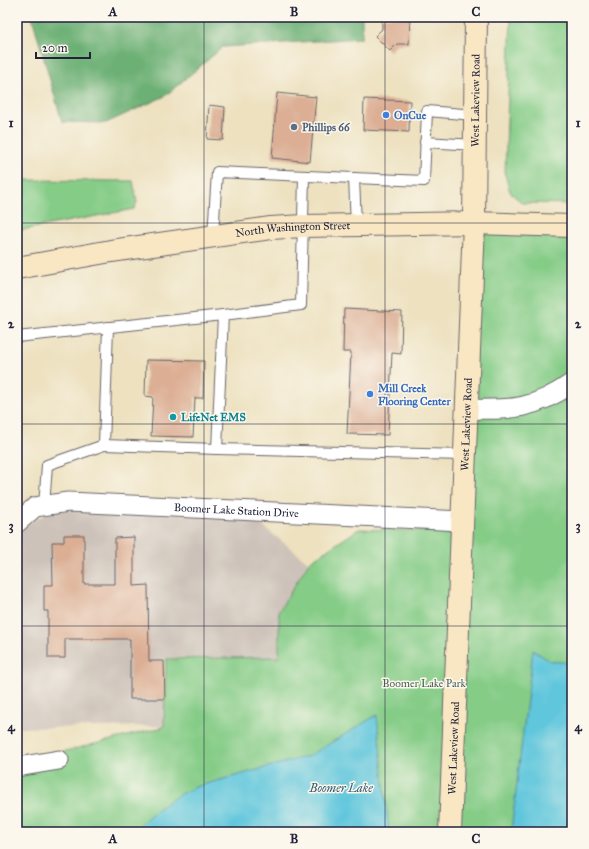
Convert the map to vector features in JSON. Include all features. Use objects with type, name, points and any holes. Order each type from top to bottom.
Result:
[{"type":"main road","name":"West Lakeview Road","points":[[450,832],[474,222],[476,17]]},
{"type":"main road","name":"North Washington Street","points":[[17,268],[111,251],[271,228],[474,222],[572,226]]},
{"type":"street","points":[[466,409],[502,410],[527,407],[556,395],[572,383]]},
{"type":"street","name":"Boomer Lake Station Drive","points":[[17,523],[35,508],[68,502],[462,521]]},
{"type":"street","points":[[17,767],[60,760]]},
{"type":"lane","points":[[213,236],[217,172],[424,181],[427,111],[475,115]]},
{"type":"lane","points":[[425,142],[475,144]]},
{"type":"lane","points":[[17,337],[302,305],[304,176]]},
{"type":"lane","points":[[354,178],[356,225]]},
{"type":"lane","points":[[217,449],[223,315]]},
{"type":"lane","points":[[104,445],[108,327]]},
{"type":"lane","points":[[44,506],[47,465],[104,445],[464,455]]},
{"type":"shaded area","points":[[59,509],[251,517],[308,562],[279,611],[278,657],[164,658],[164,726],[19,728],[17,696],[17,532],[33,520]]},
{"type":"green space","points":[[32,17],[362,17],[362,38],[223,47],[165,96],[106,123],[62,122]]},
{"type":"green space","points":[[511,17],[572,17],[572,204],[522,203],[510,192],[505,174]]},
{"type":"green space","points":[[17,180],[133,181],[137,202],[134,209],[17,231]]},
{"type":"green space","name":"Boomer Lake Park","points":[[475,225],[572,229],[572,832],[17,832],[17,763],[164,727],[166,659],[279,657],[279,611],[309,562],[359,529],[464,532]]},
{"type":"water","points":[[533,650],[550,661],[572,663],[572,832],[511,832]]},
{"type":"water","name":"Boomer Lake","points":[[377,715],[389,832],[132,832],[156,810],[180,794],[198,786],[309,756]]},
{"type":"building","points":[[382,17],[410,17],[409,44],[397,44],[390,51],[375,36],[382,29]]},
{"type":"building","name":"Phillips 66","points":[[277,93],[316,97],[310,162],[272,158]]},
{"type":"building","name":"OnCue","points":[[364,99],[410,101],[409,132],[363,130]]},
{"type":"building","points":[[209,105],[225,107],[223,140],[207,139]]},
{"type":"building","name":"Mill Creek Flooring Center","points":[[344,309],[402,312],[401,354],[392,353],[388,435],[347,434],[351,352],[343,352]]},
{"type":"building","name":"LifeNet EMS","points":[[146,360],[204,361],[203,398],[195,398],[193,437],[151,436],[153,397],[145,396]]},
{"type":"building","points":[[64,535],[84,535],[84,584],[115,584],[115,538],[134,537],[134,586],[148,585],[149,661],[164,661],[165,699],[130,699],[130,639],[65,639],[65,658],[48,658],[48,611],[44,611],[44,585],[53,585],[52,542],[64,542]]},
{"type":"place","name":"OnCue","points":[[386,115]]},
{"type":"place","name":"Phillips 66","points":[[294,127]]},
{"type":"place","name":"Mill Creek Flooring Center","points":[[370,394]]},
{"type":"place","name":"LifeNet EMS","points":[[173,417]]}]
